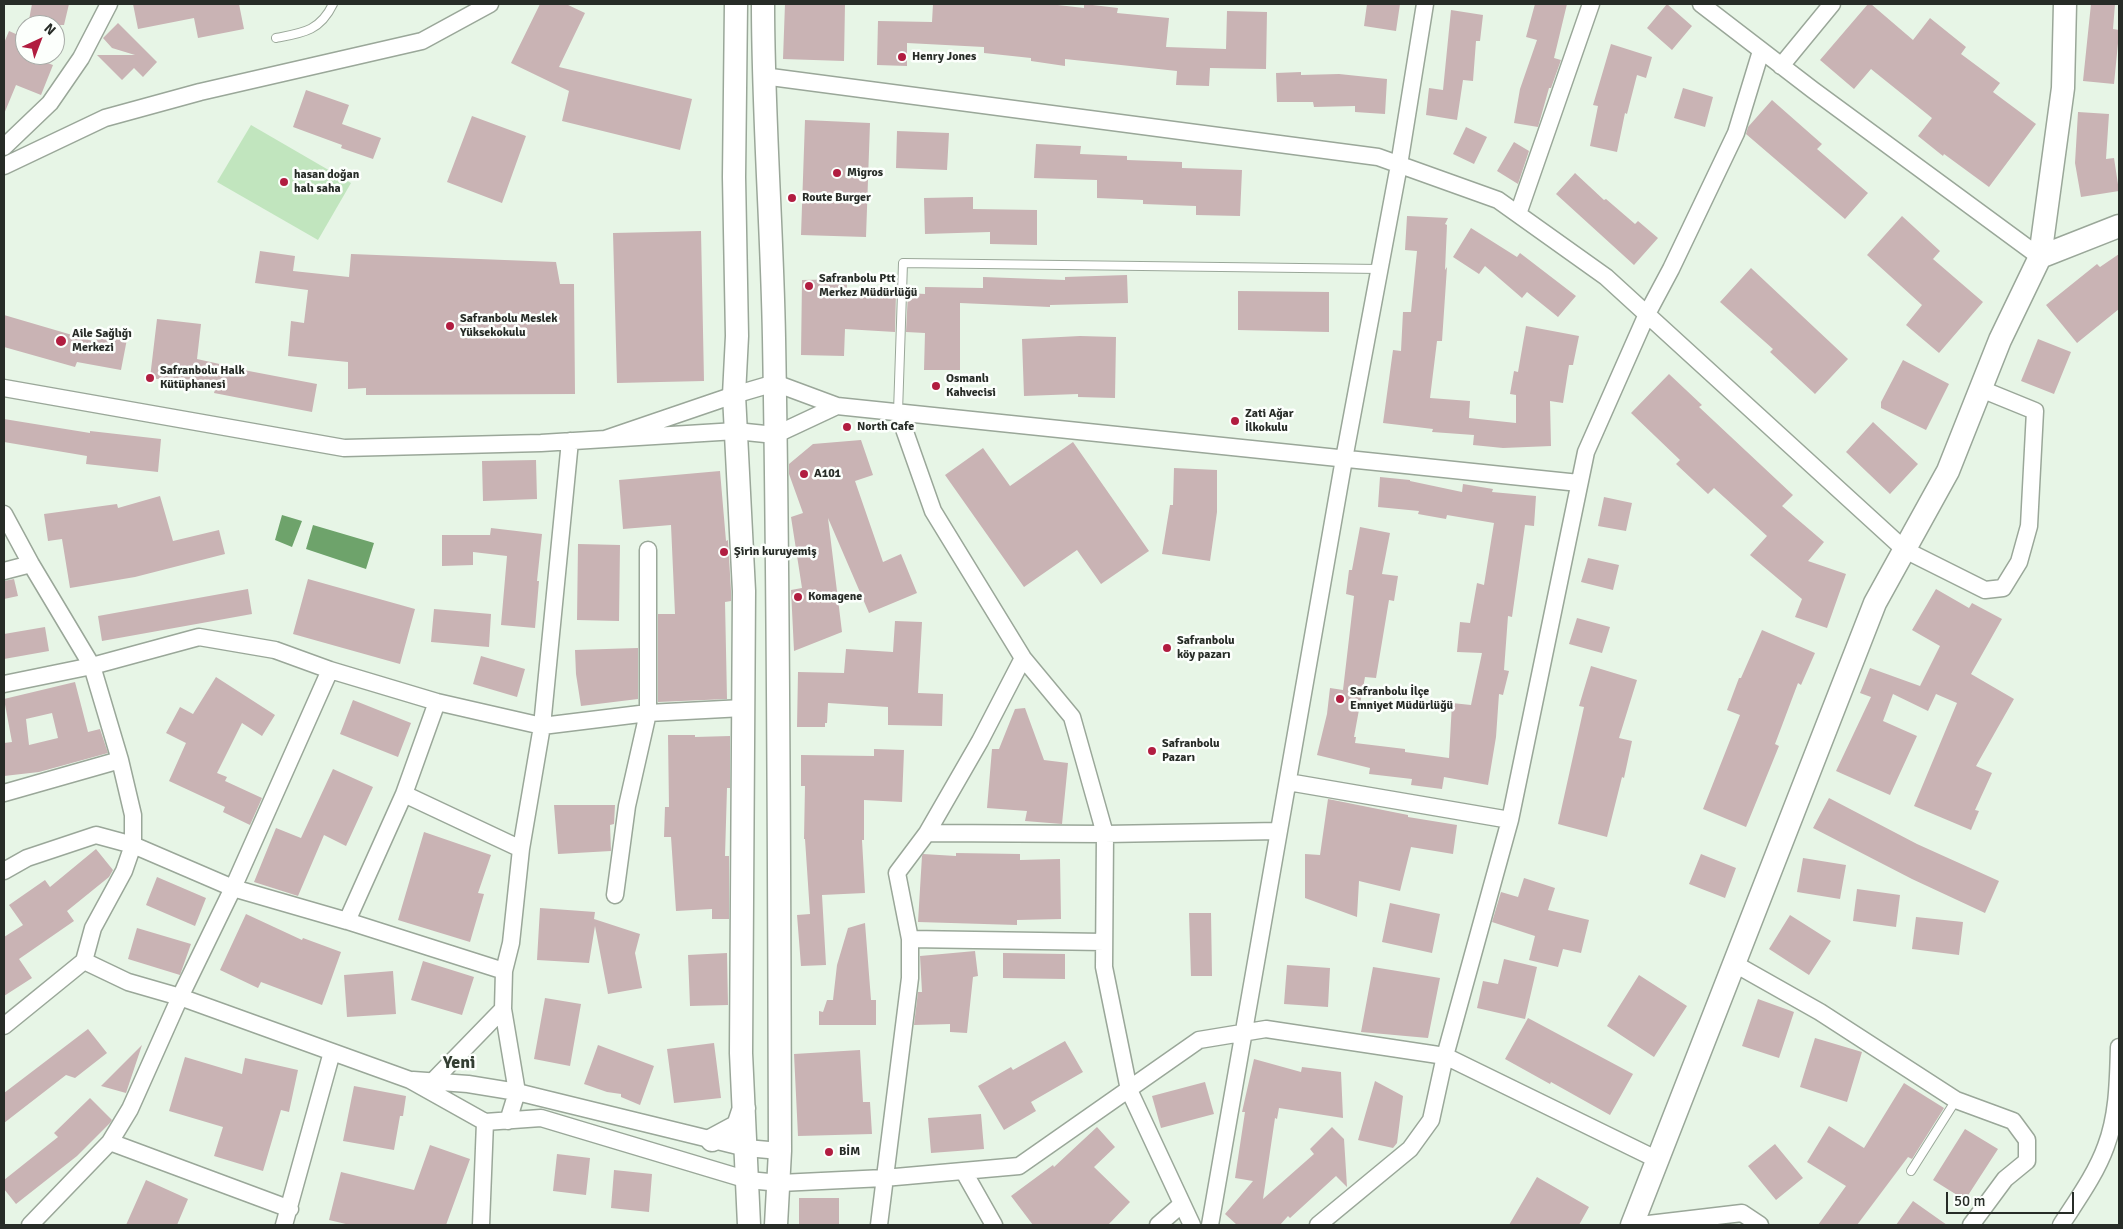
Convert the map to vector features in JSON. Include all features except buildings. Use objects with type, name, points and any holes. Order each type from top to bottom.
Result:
[{"type":"street","points":[[4,146],[50,103],[81,58],[108,4]]},
{"type":"street","points":[[4,166],[105,118],[200,92],[422,41],[490,4]]},
{"type":"street","points":[[736,4],[734,177],[737,336],[734,395],[744,591],[741,1053],[749,1225]]},
{"type":"street","points":[[763,4],[763,76],[774,336],[779,609],[780,1184],[776,1225]]},
{"type":"street","points":[[1210,1225],[1344,459],[1400,165],[1425,4]]},
{"type":"street","points":[[1518,214],[1591,4]]},
{"type":"street","points":[[1701,4],[1781,66],[2040,257]]},
{"type":"street","points":[[1781,66],[1832,4]]},
{"type":"street","points":[[1632,1225],[1875,603],[1948,470],[2000,340],[2040,257],[2064,88],[2065,4]]},
{"type":"street","points":[[1318,1225],[1410,1149],[1431,1120],[1445,1056],[1510,820],[1586,452],[1647,314],[1671,269],[1736,133],[1761,51]]},
{"type":"street","points":[[763,76],[1378,157],[1498,200],[1606,277],[1904,550],[1985,590],[2004,588],[2019,562],[2029,526],[2035,411],[1981,389]]},
{"type":"street","points":[[2040,257],[2119,226]]},
{"type":"street","points":[[605,439],[775,383],[837,406],[1579,483]]},
{"type":"street","points":[[4,388],[344,448],[570,441],[736,431],[775,435],[837,406]]},
{"type":"street","points":[[898,412],[933,511],[1023,658],[1072,717],[1105,834],[1104,967],[1129,1090],[1192,1225]]},
{"type":"street","points":[[508,1121],[517,1092],[503,1009],[504,971],[511,943],[521,849],[542,726],[570,441]]},
{"type":"street","points":[[4,514],[31,564],[92,666],[120,760],[133,815],[133,845],[124,871],[93,928],[84,961],[4,1026]]},
{"type":"street","points":[[615,895],[627,806],[648,712],[648,550]]},
{"type":"street","points":[[4,571],[31,564]]},
{"type":"street","points":[[4,684],[92,666],[199,637],[275,650],[330,670],[437,702],[542,726],[648,712],[743,708]]},
{"type":"street","points":[[878,1225],[910,978],[910,940],[897,873],[927,833],[980,741],[1023,658]]},
{"type":"street","points":[[30,1225],[110,1142],[130,1109],[180,997],[233,888],[330,670]]},
{"type":"street","points":[[347,921],[404,794],[437,702]]},
{"type":"street","points":[[4,793],[120,760]]},
{"type":"street","points":[[1288,782],[1510,820]]},
{"type":"street","points":[[404,794],[521,849]]},
{"type":"street","points":[[927,833],[1105,834],[1279,831]]},
{"type":"street","points":[[4,871],[26,858],[96,835],[133,845],[233,888],[347,921],[504,971]]},
{"type":"street","points":[[910,940],[1104,942]]},
{"type":"street","points":[[84,961],[128,982],[180,997],[409,1080],[485,1122],[540,1118],[748,1180],[780,1184],[964,1172],[1019,1166],[1199,1040],[1266,1029],[1445,1056],[1658,1160]]},
{"type":"street","points":[[1734,964],[1820,1012],[1956,1100],[2013,1121],[2027,1140],[2027,1161],[2005,1179],[1971,1225]]},
{"type":"street","points":[[433,1081],[503,1009]]},
{"type":"street","points":[[2061,1225],[2094,1173],[2107,1144],[2117,1098],[2119,1047]]},
{"type":"street","points":[[284,1225],[290,1209],[332,1052]]},
{"type":"street","points":[[409,1080],[468,1084],[517,1092],[746,1148],[780,1151]]},
{"type":"street","points":[[712,1140],[738,1126],[744,1108]]},
{"type":"street","points":[[480,1225],[485,1122]]},
{"type":"street","points":[[110,1142],[290,1209]]},
{"type":"street","points":[[964,1172],[994,1225]]},
{"type":"street","points":[[1158,1225],[1182,1204]]},
{"type":"street","points":[[1640,1225],[1742,1213],[1760,1225]]},
{"type":"lane","points":[[276,38],[306,32],[328,15],[333,4]]},
{"type":"lane","points":[[898,412],[903,263],[1380,269]]},
{"type":"lane","points":[[1911,1171],[1956,1100]]},
{"type":"shaded area","name":"hasan doğan halı saha","points":[[251,125],[351,183],[318,240],[217,182]]},
{"type":"shaded area","points":[[282,515],[302,521],[292,547],[275,540]]},
{"type":"shaded area","points":[[313,525],[374,543],[366,569],[306,549]]},
{"type":"place","name":"Henry Jones","points":[[902,57]]},
{"type":"place","name":"Migros","points":[[837,173]]},
{"type":"place","name":"hasan doğan halı saha","points":[[284,182]]},
{"type":"place","name":"Route Burger","points":[[792,198]]},
{"type":"place","name":"Safranbolu Ptt Merkez Müdürlüğü","points":[[809,286]]},
{"type":"place","name":"Safranbolu Meslek Yüksekokulu","points":[[450,326]]},
{"type":"place","name":"Aile Sağlığı Merkezi","points":[[61,341]]},
{"type":"place","name":"Safranbolu Halk Kütüphanesi","points":[[150,378]]},
{"type":"place","name":"Osmanlı Kahvecisi","points":[[936,386]]},
{"type":"place","name":"Zati Ağar İlkokulu","points":[[1235,421]]},
{"type":"place","name":"North Cafe","points":[[847,427]]},
{"type":"place","name":"A101","points":[[804,474]]},
{"type":"place","name":"Şirin kuruyemiş","points":[[724,552]]},
{"type":"place","name":"Komagene","points":[[798,597]]},
{"type":"place","name":"Safranbolu köy pazarı","points":[[1167,648]]},
{"type":"place","name":"Safranbolu İlçe Emniyet Müdürlüğü","points":[[1340,699]]},
{"type":"place","name":"Safranbolu Pazarı","points":[[1152,751]]},
{"type":"place","name":"BİM","points":[[829,1152]]},
{"type":"district","name":"Yeni","points":[[459,1063]]}]
